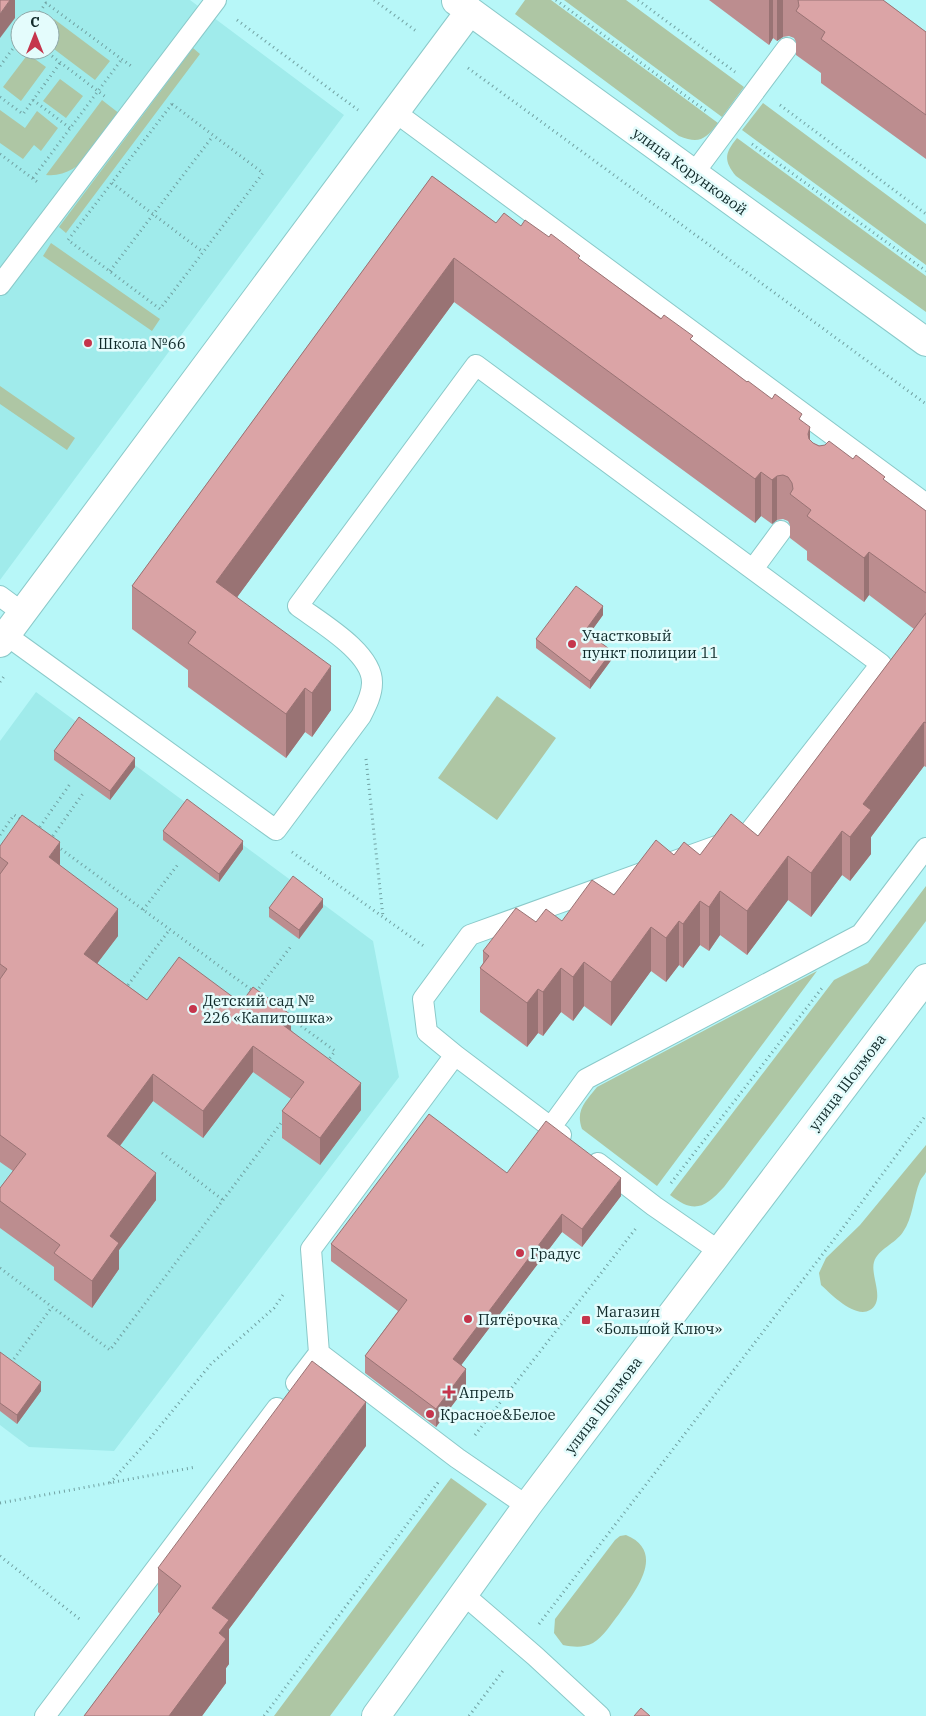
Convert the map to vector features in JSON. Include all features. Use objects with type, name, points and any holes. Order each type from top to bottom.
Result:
[{"type":"street","points":[[3,639],[442,49],[468,4]]},
{"type":"street","name":"улица Корунковой","points":[[468,4],[694,174],[926,342]]},
{"type":"street","name":"улица Шолмова","points":[[376,1716],[527,1506],[926,978]]},
{"type":"lane","points":[[0,285],[215,1]]},
{"type":"lane","points":[[694,174],[787,48]]},
{"type":"lane","points":[[389,120],[839,451],[926,504]]},
{"type":"lane","points":[[3,639],[276,830],[361,716],[369,700],[373,682],[366,662],[358,651],[298,606],[476,364],[881,664],[747,834],[470,935],[423,999],[427,1032],[654,1206],[719,1251]]},
{"type":"lane","points":[[753,569],[781,531]]},
{"type":"lane","points":[[0,596],[23,613]]},
{"type":"lane","points":[[551,1127],[586,1079],[861,934],[926,848]]},
{"type":"lane","points":[[45,1716],[319,1353],[311,1250],[455,1055]]},
{"type":"lane","points":[[319,1353],[457,1458],[527,1506]]},
{"type":"lane","points":[[464,1594],[600,1716]]},
{"type":"path","points":[[42,0],[153,83]]},
{"type":"path","points":[[374,0],[926,404]]},
{"type":"path","points":[[638,0],[926,214]]},
{"type":"path","points":[[215,1],[389,120]]},
{"type":"path","points":[[41,10],[46,3]]},
{"type":"path","points":[[0,66],[10,52]]},
{"type":"path","points":[[33,178],[122,59]]},
{"type":"path","points":[[56,60],[129,114]]},
{"type":"path","points":[[0,97],[23,114],[60,63]]},
{"type":"path","points":[[33,100],[70,128]]},
{"type":"path","points":[[172,104],[213,136],[263,174],[160,310],[68,240],[172,104]]},
{"type":"path","points":[[110,271],[213,136]]},
{"type":"path","points":[[0,154],[63,200]]},
{"type":"path","points":[[112,182],[204,252]]},
{"type":"path","points":[[361,716],[382,917]]},
{"type":"path","points":[[36,831],[70,784]]},
{"type":"path","points":[[50,840],[84,792]]},
{"type":"path","points":[[0,835],[14,815],[263,999]]},
{"type":"path","points":[[276,830],[283,846],[449,964]]},
{"type":"path","points":[[144,910],[180,863]]},
{"type":"path","points":[[124,990],[170,930]]},
{"type":"path","points":[[255,993],[292,945]]},
{"type":"path","points":[[264,1716],[457,1458],[824,985]]},
{"type":"path","points":[[287,1016],[335,1051],[323,1067]]},
{"type":"path","points":[[0,1268],[110,1350],[288,1114]]},
{"type":"path","points":[[469,1716],[844,1225],[926,1114]]},
{"type":"path","points":[[162,1153],[223,1200]]},
{"type":"path","points":[[110,1483],[211,1364],[274,1308],[285,1291]]},
{"type":"path","points":[[10,1366],[52,1307]]},
{"type":"path","points":[[0,1503],[238,1459]]},
{"type":"path","points":[[0,1556],[104,1638]]},
{"type":"shaded area","name":"Школа №66","points":[[0,0],[190,0],[344,115],[0,580]]},
{"type":"shaded area","name":"Детский сад № 226 «Капитошка»","points":[[36,692],[373,941],[399,1077],[114,1451],[29,1447],[0,1425],[0,741]]},
{"type":"green space","points":[[525,0],[551,0],[718,123],[701,139],[692,140],[679,136],[515,14]]},
{"type":"green space","points":[[564,0],[626,0],[744,87],[722,117]]},
{"type":"green space","points":[[60,24],[110,61],[95,80],[60,54]]},
{"type":"green space","points":[[193,48],[200,54],[66,233],[59,227]]},
{"type":"green space","points":[[23,60],[36,60],[46,67],[21,101],[3,87]]},
{"type":"green space","points":[[60,79],[83,96],[66,118],[43,101]]},
{"type":"green space","points":[[102,100],[120,114],[98,145],[80,164],[70,171],[58,175],[46,175]]},
{"type":"green space","points":[[763,103],[926,224],[926,265],[742,130]]},
{"type":"green space","points":[[0,110],[25,128],[37,111],[58,128],[41,151],[34,145],[23,159],[0,143]]},
{"type":"green space","points":[[737,138],[926,276],[926,312],[736,176],[727,161],[727,157],[730,148]]},
{"type":"green space","points":[[51,243],[160,319],[152,331],[43,256]]},
{"type":"green space","points":[[0,386],[75,438],[67,450],[0,404]]},
{"type":"green space","points":[[497,696],[556,738],[497,820],[438,778]]},
{"type":"green space","points":[[926,886],[926,921],[724,1187],[711,1200],[699,1206],[686,1205],[670,1195],[834,980],[868,963]]},
{"type":"green space","points":[[817,971],[657,1186],[582,1129],[580,1122],[581,1111],[597,1087]]},
{"type":"green space","points":[[926,1145],[926,1172],[920,1181],[906,1226],[900,1236],[876,1257],[874,1262],[873,1268],[877,1294],[875,1306],[864,1312],[857,1311],[837,1299],[821,1285],[819,1273],[826,1258],[860,1225]]},
{"type":"green space","points":[[451,1478],[487,1504],[330,1716],[274,1716]]},
{"type":"green space","points":[[626,1535],[638,1542],[644,1551],[646,1562],[644,1573],[633,1595],[607,1630],[593,1643],[575,1647],[563,1645],[554,1633],[555,1619],[615,1540],[620,1536]]},
{"type":"building","points":[[0,0],[10,0],[0,14]]},
{"type":"building","points":[[798,0],[883,0],[926,32],[926,115],[821,39],[825,32],[796,11],[799,6]]},
{"type":"building","points":[[432,176],[496,223],[504,213],[521,226],[525,220],[549,237],[551,234],[580,256],[578,258],[661,319],[664,315],[693,336],[690,339],[747,382],[772,399],[775,394],[802,414],[799,419],[810,427],[808,434],[809,439],[813,443],[819,446],[825,445],[829,441],[853,459],[856,455],[885,477],[883,479],[926,511],[926,593],[869,552],[864,558],[807,516],[811,510],[790,494],[793,489],[788,477],[783,475],[777,476],[772,480],[761,472],[755,479],[454,258],[216,582],[331,666],[312,693],[305,688],[286,714],[188,643],[196,632],[132,586]]},
{"type":"building","points":[[576,586],[603,606],[585,631],[612,651],[590,681],[536,639]]},
{"type":"building","points":[[926,613],[926,723],[924,722],[863,804],[871,810],[850,837],[842,831],[811,873],[788,856],[747,911],[720,891],[709,907],[700,901],[683,924],[679,921],[666,938],[651,927],[611,982],[584,962],[573,977],[561,968],[543,992],[538,989],[527,1003],[480,968],[489,956],[483,951],[516,908],[536,922],[546,909],[562,921],[592,880],[614,895],[656,840],[674,855],[684,842],[700,855],[731,814],[758,836]]},
{"type":"building","points":[[79,717],[135,758],[110,791],[54,751]]},
{"type":"building","points":[[187,799],[243,841],[219,874],[163,831]]},
{"type":"building","points":[[22,815],[60,842],[49,857],[118,909],[84,954],[147,1000],[179,957],[241,1003],[253,987],[291,1015],[283,1025],[361,1083],[320,1138],[282,1111],[304,1082],[253,1046],[203,1111],[153,1074],[107,1136],[156,1173],[110,1236],[119,1243],[92,1281],[54,1253],[60,1245],[0,1201],[0,1188],[26,1154],[0,1135],[0,979],[7,969],[0,964],[0,874],[8,863],[0,857],[0,846]]},
{"type":"building","points":[[293,876],[323,899],[299,930],[269,908]]},
{"type":"building","points":[[429,1114],[507,1173],[546,1121],[621,1178],[582,1229],[562,1214],[453,1359],[466,1369],[436,1409],[365,1356],[407,1300],[331,1244]]},
{"type":"building","points":[[0,1352],[41,1382],[17,1415],[0,1403]]},
{"type":"building","points":[[312,1361],[366,1402],[212,1608],[229,1620],[219,1633],[226,1639],[169,1716],[84,1716],[181,1586],[158,1568]]},
{"type":"building","points":[[641,1708],[650,1716],[634,1716]]},
{"type":"place","name":"Школа №66","points":[[88,343]]},
{"type":"place","name":"Участковый пункт полиции 11","points":[[572,644]]},
{"type":"place","name":"Детский сад № 226 «Капитошка»","points":[[193,1009]]},
{"type":"place","name":"Градус","points":[[520,1253]]},
{"type":"place","name":"Пятёрочка","points":[[468,1319]]},
{"type":"place","name":"Магазин «Большой Ключ»","points":[[586,1320]]},
{"type":"place","name":"Апрель","points":[[449,1392]]},
{"type":"place","name":"Красное&Белое","points":[[430,1414]]}]
